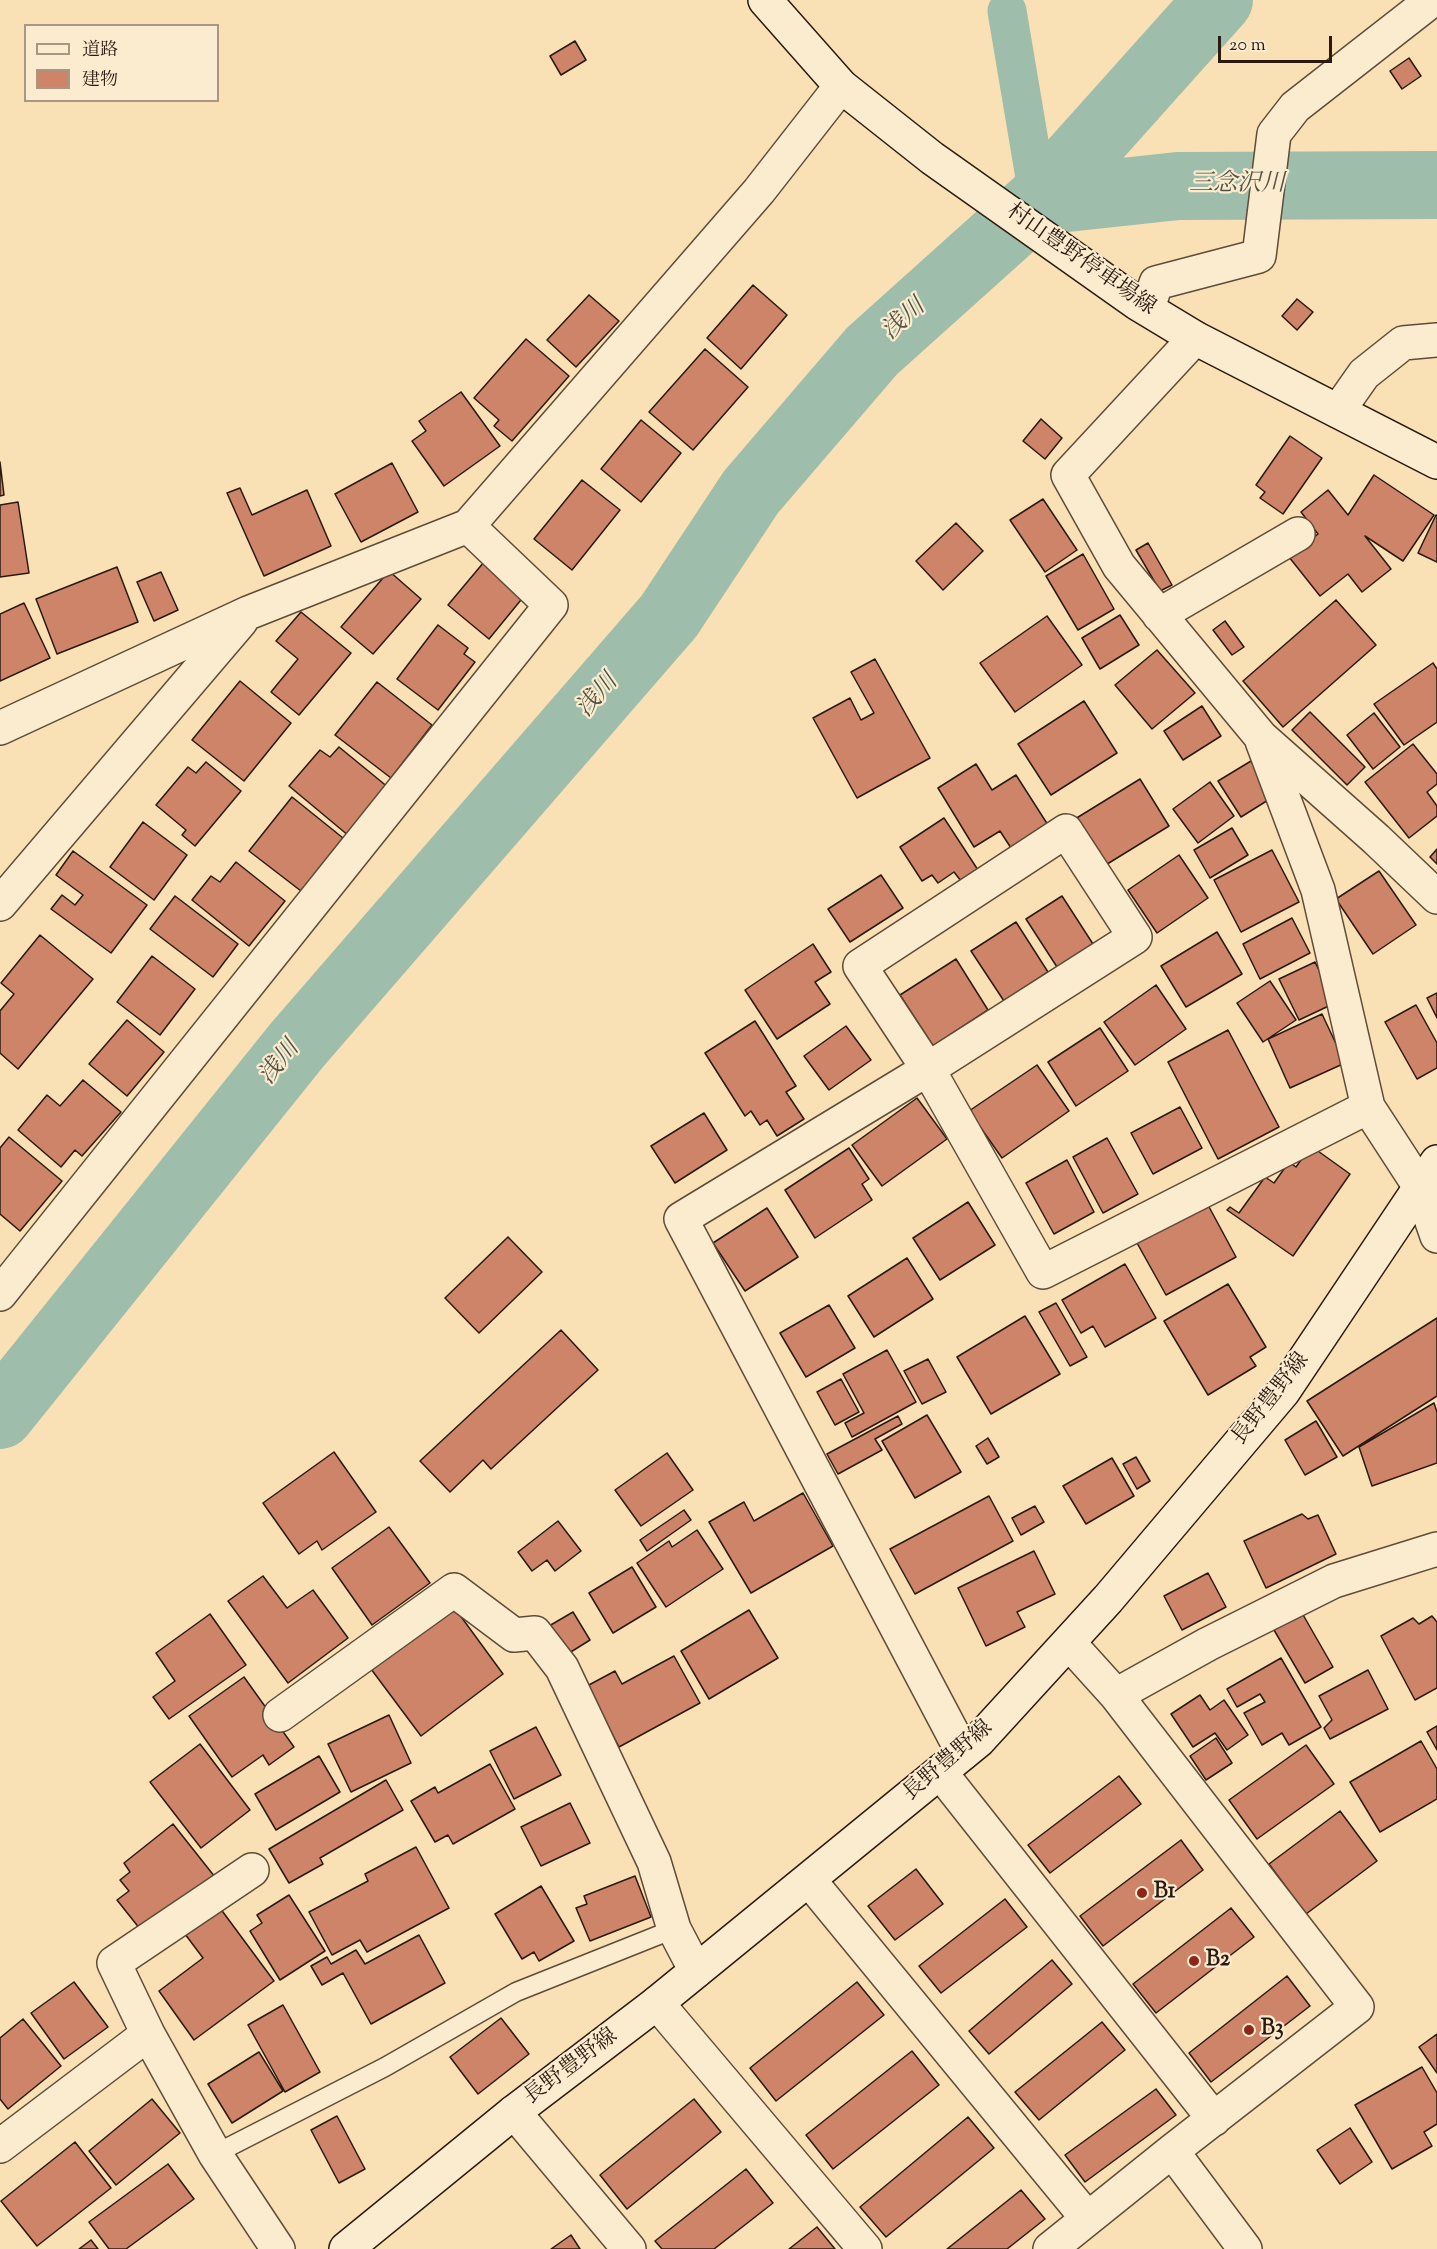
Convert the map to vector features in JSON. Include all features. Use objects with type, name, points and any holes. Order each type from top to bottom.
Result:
[{"type":"street","name":"村山豊野停車場線","points":[[765,0],[842,86],[932,158],[1143,306],[1195,338],[1437,462]]},
{"type":"street","points":[[1143,306],[1156,283],[1259,256],[1274,134],[1294,107],[1432,0]]},
{"type":"street","points":[[0,728],[248,613],[468,526],[759,191],[842,86]]},
{"type":"street","points":[[1195,338],[1068,475],[1119,566],[1261,737],[1376,839],[1437,897]]},
{"type":"street","points":[[1338,411],[1364,374],[1403,344],[1437,340]]},
{"type":"street","points":[[0,1294],[551,605],[468,526]]},
{"type":"street","points":[[1159,615],[1298,534]]},
{"type":"street","points":[[0,904],[248,613]]},
{"type":"street","points":[[1261,737],[1318,890],[1368,1107],[1429,1175],[1437,1236]]},
{"type":"street","points":[[1214,2119],[951,1763],[791,1424],[681,1219],[928,1069],[1135,937],[1066,831],[860,966],[928,1069],[1043,1272],[1368,1107]]},
{"type":"street","name":"長野豊野線","points":[[346,2249],[514,2112],[657,2003],[978,1741],[1069,1643],[1282,1392],[1429,1175]]},
{"type":"street","points":[[1116,1695],[1208,1644],[1334,1581],[1437,1549]]},
{"type":"street","points":[[280,1715],[454,1590],[514,1635],[535,1633],[562,1668],[654,1862],[674,1929],[696,1971]]},
{"type":"street","points":[[1050,2249],[1357,2007],[1116,1695],[1069,1643]]},
{"type":"street","points":[[252,1870],[114,1963],[148,2034],[215,2154],[278,2249]]},
{"type":"street","points":[[809,1880],[1088,2218]]},
{"type":"street","points":[[657,2003],[865,2249]]},
{"type":"street","points":[[0,2146],[148,2034]]},
{"type":"street","points":[[514,2112],[629,2249]]},
{"type":"street","points":[[1172,2151],[1245,2249]]},
{"type":"lane","points":[[215,2154],[385,2067],[516,1992],[674,1929]]},
{"type":"building","points":[[575,41],[586,60],[561,75],[550,56]]},
{"type":"building","points":[[1409,58],[1421,76],[1402,89],[1390,71]]},
{"type":"building","points":[[753,285],[787,315],[741,369],[707,338]]},
{"type":"building","points":[[589,295],[619,321],[576,367],[547,340]]},
{"type":"building","points":[[1297,299],[1313,312],[1297,330],[1282,316]]},
{"type":"building","points":[[526,339],[569,376],[512,441],[494,426],[499,420],[474,398]]},
{"type":"building","points":[[705,349],[748,387],[693,450],[649,412]]},
{"type":"building","points":[[461,392],[500,446],[444,486],[412,441],[426,431],[419,421]]},
{"type":"building","points":[[1041,419],[1062,438],[1045,459],[1023,441]]},
{"type":"building","points":[[641,420],[681,453],[641,502],[601,469]]},
{"type":"building","points":[[1290,436],[1322,458],[1283,514],[1260,498],[1265,492],[1256,485]]},
{"type":"building","points":[[0,462],[4,495],[0,496]]},
{"type":"building","points":[[392,463],[418,512],[361,542],[335,494]]},
{"type":"building","points":[[1374,475],[1434,515],[1403,561],[1365,536],[1391,569],[1362,592],[1348,574],[1320,596],[1289,557],[1318,534],[1301,512],[1328,490],[1348,515]]},
{"type":"building","points":[[582,480],[620,510],[572,570],[534,539]]},
{"type":"building","points":[[240,488],[252,515],[307,490],[331,546],[264,576],[227,493]]},
{"type":"building","points":[[1043,499],[1077,550],[1045,572],[1010,520]]},
{"type":"building","points":[[18,502],[29,573],[0,577],[0,505]]},
{"type":"building","points":[[1437,516],[1437,562],[1418,553]]},
{"type":"building","points":[[956,523],[983,551],[943,590],[916,561]]},
{"type":"building","points":[[1148,543],[1172,585],[1160,591],[1136,550]]},
{"type":"building","points":[[1083,554],[1114,609],[1078,630],[1046,576]]},
{"type":"building","points":[[484,562],[525,595],[489,639],[448,605]]},
{"type":"building","points":[[117,567],[138,622],[57,654],[36,599]]},
{"type":"building","points":[[389,571],[421,599],[373,654],[341,627]]},
{"type":"building","points":[[161,572],[178,610],[154,621],[137,582]]},
{"type":"building","points":[[1336,600],[1376,645],[1283,727],[1243,681]]},
{"type":"building","points":[[24,603],[50,658],[0,681],[0,614]]},
{"type":"building","points":[[301,612],[351,653],[299,715],[271,692],[298,659],[276,641]]},
{"type":"building","points":[[1120,615],[1139,645],[1100,669],[1082,638]]},
{"type":"building","points":[[1047,616],[1082,665],[1015,712],[980,663]]},
{"type":"building","points":[[1225,621],[1244,647],[1232,655],[1213,630]]},
{"type":"building","points":[[438,625],[468,648],[464,654],[475,662],[438,710],[397,679]]},
{"type":"building","points":[[1157,650],[1195,693],[1152,729],[1115,685]]},
{"type":"building","points":[[875,659],[930,758],[857,798],[813,718],[850,698],[861,720],[874,713],[851,672]]},
{"type":"building","points":[[1433,663],[1437,669],[1437,722],[1404,745],[1374,704]]},
{"type":"building","points":[[240,681],[291,723],[244,781],[192,740]]},
{"type":"building","points":[[377,682],[432,725],[391,778],[335,735]]},
{"type":"building","points":[[1084,701],[1117,753],[1051,795],[1018,744]]},
{"type":"building","points":[[1202,706],[1221,736],[1183,760],[1164,731]]},
{"type":"building","points":[[1310,712],[1365,767],[1347,785],[1292,730]]},
{"type":"building","points":[[1374,713],[1400,747],[1373,769],[1347,735]]},
{"type":"building","points":[[1413,744],[1437,774],[1437,784],[1427,792],[1437,806],[1437,816],[1409,838],[1365,782]]},
{"type":"building","points":[[339,747],[389,788],[349,836],[289,786],[320,750],[330,757]]},
{"type":"building","points":[[1251,761],[1273,797],[1241,817],[1218,781]]},
{"type":"building","points":[[206,762],[241,791],[195,846],[182,835],[186,830],[156,805],[188,767],[196,773]]},
{"type":"building","points":[[976,764],[992,790],[1016,775],[1048,825],[1011,848],[1000,831],[974,847],[938,788]]},
{"type":"building","points":[[1140,779],[1169,826],[1104,866],[1075,819]]},
{"type":"building","points":[[1210,782],[1234,816],[1198,843],[1173,809]]},
{"type":"building","points":[[292,797],[343,838],[301,891],[249,851]]},
{"type":"building","points":[[944,818],[978,870],[961,881],[954,872],[938,883],[932,875],[922,881],[900,847]]},
{"type":"building","points":[[143,822],[187,855],[154,900],[110,867]]},
{"type":"building","points":[[1232,828],[1248,855],[1210,878],[1194,850]]},
{"type":"building","points":[[1437,849],[1437,864],[1430,857]]},
{"type":"building","points":[[1272,850],[1299,902],[1241,932],[1214,880]]},
{"type":"building","points":[[73,851],[147,905],[111,953],[51,909],[62,895],[75,905],[83,895],[56,875]]},
{"type":"building","points":[[1179,855],[1208,898],[1157,933],[1128,890]]},
{"type":"building","points":[[236,862],[285,901],[249,946],[192,900],[211,876],[220,882]]},
{"type":"building","points":[[1379,871],[1416,925],[1373,954],[1336,899]]},
{"type":"building","points":[[881,875],[903,908],[850,942],[828,909]]},
{"type":"building","points":[[175,896],[238,944],[213,977],[150,929]]},
{"type":"building","points":[[1062,896],[1093,944],[1057,967],[1026,919]]},
{"type":"building","points":[[1292,918],[1310,953],[1260,979],[1243,944]]},
{"type":"building","points":[[1016,922],[1048,972],[1004,1001],[971,951]]},
{"type":"building","points":[[1217,932],[1242,974],[1186,1007],[1161,966]]},
{"type":"building","points":[[40,935],[93,979],[18,1069],[0,1053],[0,1011],[14,994],[1,983]]},
{"type":"building","points":[[813,944],[831,972],[815,982],[830,1004],[777,1039],[745,990]]},
{"type":"building","points":[[152,956],[195,989],[160,1035],[117,1002]]},
{"type":"building","points":[[956,959],[988,1010],[933,1046],[900,995]]},
{"type":"building","points":[[1315,962],[1335,1003],[1299,1020],[1279,979]]},
{"type":"building","points":[[1270,981],[1296,1020],[1263,1042],[1237,1003]]},
{"type":"building","points":[[1156,985],[1186,1029],[1135,1065],[1104,1022]]},
{"type":"building","points":[[1437,993],[1437,1018],[1427,998]]},
{"type":"building","points":[[1416,1005],[1437,1043],[1437,1068],[1417,1079],[1385,1022]]},
{"type":"building","points":[[1322,1014],[1345,1063],[1290,1088],[1268,1039]]},
{"type":"building","points":[[127,1020],[164,1052],[127,1096],[89,1064]]},
{"type":"building","points":[[755,1021],[796,1086],[786,1092],[804,1119],[777,1136],[767,1120],[760,1125],[751,1111],[745,1116],[705,1053]]},
{"type":"building","points":[[846,1026],[871,1060],[829,1090],[804,1056]]},
{"type":"building","points":[[1100,1028],[1128,1071],[1076,1106],[1048,1062]]},
{"type":"building","points":[[1228,1030],[1279,1127],[1218,1159],[1168,1062]]},
{"type":"building","points":[[1037,1065],[1069,1111],[1002,1158],[969,1111]]},
{"type":"building","points":[[83,1080],[121,1112],[82,1156],[75,1150],[61,1167],[18,1130],[47,1095],[60,1106]]},
{"type":"building","points":[[917,1098],[947,1139],[882,1186],[852,1145]]},
{"type":"building","points":[[1180,1107],[1202,1148],[1153,1174],[1131,1133]]},
{"type":"building","points":[[704,1113],[727,1150],[675,1183],[651,1146]]},
{"type":"building","points":[[9,1137],[62,1181],[20,1231],[0,1214],[0,1148]]},
{"type":"building","points":[[1107,1138],[1138,1194],[1103,1213],[1073,1157]]},
{"type":"building","points":[[1311,1146],[1350,1174],[1293,1256],[1227,1210],[1230,1207],[1239,1213],[1265,1177],[1274,1183],[1289,1162],[1296,1167]]},
{"type":"building","points":[[849,1148],[869,1179],[862,1184],[872,1200],[815,1238],[785,1190]]},
{"type":"building","points":[[1067,1160],[1094,1212],[1054,1234],[1026,1183]]},
{"type":"building","points":[[968,1202],[995,1245],[940,1280],[913,1238]]},
{"type":"building","points":[[1208,1205],[1236,1257],[1166,1295],[1137,1243]]},
{"type":"building","points":[[767,1208],[798,1257],[745,1291],[713,1243]]},
{"type":"building","points":[[508,1237],[542,1272],[479,1333],[445,1298]]},
{"type":"building","points":[[907,1258],[933,1299],[874,1337],[848,1296]]},
{"type":"building","points":[[1125,1264],[1156,1318],[1105,1347],[1093,1326],[1081,1333],[1062,1300]]},
{"type":"building","points":[[1228,1284],[1266,1347],[1250,1357],[1256,1366],[1208,1395],[1164,1321]]},
{"type":"building","points":[[1056,1303],[1087,1357],[1070,1366],[1039,1312]]},
{"type":"building","points":[[829,1305],[855,1348],[806,1377],[780,1333]]},
{"type":"building","points":[[1025,1316],[1060,1374],[991,1414],[957,1357]]},
{"type":"building","points":[[1437,1318],[1437,1396],[1343,1456],[1307,1401]]},
{"type":"building","points":[[561,1330],[598,1370],[491,1469],[483,1460],[450,1492],[420,1461]]},
{"type":"building","points":[[887,1350],[916,1402],[852,1437],[845,1423],[864,1413],[843,1374]]},
{"type":"building","points":[[928,1359],[946,1392],[922,1404],[904,1371]]},
{"type":"building","points":[[841,1379],[859,1412],[835,1425],[817,1392]]},
{"type":"building","points":[[1434,1403],[1437,1412],[1437,1463],[1372,1486],[1359,1447]]},
{"type":"building","points":[[927,1415],[961,1472],[915,1498],[882,1441]]},
{"type":"building","points":[[898,1416],[902,1424],[875,1439],[882,1450],[838,1474],[827,1454]]},
{"type":"building","points":[[1316,1421],[1337,1457],[1305,1475],[1285,1440]]},
{"type":"building","points":[[988,1438],[999,1457],[987,1464],[976,1446]]},
{"type":"building","points":[[334,1452],[376,1512],[322,1550],[317,1541],[299,1554],[263,1503]]},
{"type":"building","points":[[667,1453],[693,1490],[641,1526],[615,1490]]},
{"type":"building","points":[[1136,1457],[1150,1481],[1137,1489],[1123,1464]]},
{"type":"building","points":[[1112,1458],[1134,1496],[1086,1524],[1063,1486]]},
{"type":"building","points":[[803,1493],[833,1546],[751,1593],[709,1522],[744,1502],[754,1521]]},
{"type":"building","points":[[989,1496],[1013,1541],[915,1594],[890,1549]]},
{"type":"building","points":[[1035,1506],[1044,1522],[1021,1535],[1012,1518]]},
{"type":"building","points":[[684,1510],[691,1520],[647,1551],[640,1540]]},
{"type":"building","points":[[1302,1514],[1308,1519],[1318,1515],[1336,1554],[1266,1588],[1244,1541]]},
{"type":"building","points":[[558,1521],[581,1551],[555,1571],[547,1560],[532,1571],[518,1552]]},
{"type":"building","points":[[389,1527],[430,1583],[372,1625],[332,1568]]},
{"type":"building","points":[[697,1530],[723,1569],[666,1607],[637,1563],[669,1541],[672,1547]]},
{"type":"building","points":[[1034,1551],[1055,1594],[1017,1612],[1025,1627],[986,1646],[958,1588]]},
{"type":"building","points":[[632,1567],[656,1607],[613,1633],[589,1593]]},
{"type":"building","points":[[1208,1573],[1226,1607],[1182,1630],[1164,1596]]},
{"type":"building","points":[[263,1576],[287,1608],[313,1590],[348,1638],[288,1683],[228,1601]]},
{"type":"building","points":[[454,1607],[503,1674],[421,1736],[371,1669]]},
{"type":"building","points":[[749,1610],[778,1658],[709,1699],[681,1651]]},
{"type":"building","points":[[573,1612],[590,1640],[566,1655],[549,1626]]},
{"type":"building","points":[[1302,1613],[1333,1667],[1305,1683],[1274,1630]]},
{"type":"building","points":[[210,1614],[246,1665],[169,1719],[153,1697],[175,1681],[156,1653]]},
{"type":"building","points":[[1432,1616],[1437,1622],[1437,1688],[1415,1700],[1381,1636],[1413,1618],[1419,1624]]},
{"type":"building","points":[[674,1656],[700,1703],[619,1747],[587,1686],[615,1671],[622,1684]]},
{"type":"building","points":[[1281,1658],[1321,1727],[1289,1745],[1282,1733],[1262,1745],[1244,1713],[1265,1702],[1260,1694],[1237,1707],[1227,1689]]},
{"type":"building","points":[[1368,1670],[1388,1709],[1330,1739],[1324,1728],[1332,1720],[1319,1696]]},
{"type":"building","points":[[244,1677],[294,1747],[269,1765],[263,1755],[232,1777],[189,1716]]},
{"type":"building","points":[[1200,1695],[1210,1710],[1224,1700],[1248,1735],[1227,1750],[1215,1733],[1193,1747],[1171,1714]]},
{"type":"building","points":[[389,1715],[411,1763],[351,1792],[328,1744]]},
{"type":"building","points":[[1437,1726],[1437,1750],[1427,1732]]},
{"type":"building","points":[[536,1727],[561,1775],[514,1799],[490,1751]]},
{"type":"building","points":[[1216,1738],[1232,1763],[1206,1780],[1190,1756]]},
{"type":"building","points":[[1421,1741],[1437,1769],[1437,1799],[1380,1832],[1350,1782]]},
{"type":"building","points":[[200,1744],[250,1810],[201,1848],[150,1782]]},
{"type":"building","points":[[1306,1745],[1334,1784],[1257,1839],[1229,1800]]},
{"type":"building","points":[[319,1756],[340,1792],[276,1830],[255,1794]]},
{"type":"building","points":[[490,1764],[515,1809],[453,1844],[448,1835],[435,1842],[411,1801],[435,1787],[438,1793]]},
{"type":"building","points":[[1119,1776],[1141,1804],[1050,1873],[1028,1845]]},
{"type":"building","points":[[386,1780],[403,1810],[320,1858],[323,1864],[289,1883],[269,1849]]},
{"type":"building","points":[[570,1803],[590,1843],[541,1866],[521,1827]]},
{"type":"building","points":[[1340,1811],[1377,1861],[1306,1914],[1269,1864]]},
{"type":"building","points":[[173,1824],[215,1877],[144,1934],[117,1900],[129,1891],[120,1880],[130,1872],[124,1863]]},
{"type":"building","name":"B1","points":[[1181,1840],[1203,1870],[1103,1946],[1080,1916]]},
{"type":"building","points":[[416,1847],[449,1908],[367,1952],[360,1940],[332,1955],[309,1912],[368,1881],[365,1874]]},
{"type":"building","points":[[916,1869],[943,1904],[895,1940],[868,1906]]},
{"type":"building","points":[[635,1876],[651,1917],[590,1941],[576,1908],[587,1904],[584,1896]]},
{"type":"building","points":[[541,1886],[574,1941],[539,1961],[534,1952],[522,1959],[495,1914]]},
{"type":"building","points":[[289,1895],[325,1951],[280,1980],[250,1931],[262,1923],[257,1915]]},
{"type":"building","points":[[1005,1899],[1027,1927],[941,1993],[919,1966]]},
{"type":"building","points":[[220,1908],[274,1981],[194,2040],[159,1991],[203,1958],[185,1934]]},
{"type":"building","name":"B2","points":[[1231,1908],[1254,1937],[1156,2013],[1133,1984]]},
{"type":"building","points":[[419,1935],[445,1983],[371,2024],[343,1973],[322,1985],[311,1966],[327,1957],[331,1964],[356,1950],[365,1964]]},
{"type":"building","points":[[1052,1960],[1072,1984],[989,2054],[969,2031]]},
{"type":"building","name":"B3","points":[[1287,1976],[1310,2006],[1211,2082],[1189,2053]]},
{"type":"building","points":[[74,1982],[108,2027],[64,2059],[31,2013]]},
{"type":"building","points":[[857,1982],[884,2015],[776,2101],[750,2068]]},
{"type":"building","points":[[283,2005],[320,2072],[285,2092],[248,2025]]},
{"type":"building","points":[[501,2018],[529,2054],[478,2094],[450,2057]]},
{"type":"building","points":[[23,2019],[61,2066],[8,2109],[0,2099],[0,2038]]},
{"type":"building","points":[[1102,2022],[1125,2050],[1039,2120],[1015,2092]]},
{"type":"building","points":[[1437,2034],[1437,2073],[1419,2047]]},
{"type":"building","points":[[912,2051],[939,2085],[833,2169],[806,2135]]},
{"type":"building","points":[[259,2052],[283,2091],[232,2123],[208,2084]]},
{"type":"building","points":[[1422,2067],[1437,2093],[1437,2124],[1424,2132],[1432,2146],[1392,2169],[1355,2105]]},
{"type":"building","points":[[1156,2089],[1176,2115],[1085,2182],[1065,2155]]},
{"type":"building","points":[[152,2099],[180,2133],[116,2185],[89,2151]]},
{"type":"building","points":[[694,2099],[721,2132],[627,2209],[600,2175]]},
{"type":"building","points":[[337,2116],[365,2169],[339,2183],[311,2130]]},
{"type":"building","points":[[968,2117],[994,2148],[886,2237],[860,2207]]},
{"type":"building","points":[[1350,2128],[1372,2162],[1340,2184],[1317,2150]]},
{"type":"building","points":[[75,2142],[111,2188],[37,2246],[1,2201]]},
{"type":"building","points":[[168,2164],[194,2199],[126,2249],[109,2249],[89,2222]]},
{"type":"building","points":[[746,2169],[773,2203],[714,2249],[662,2249],[655,2241]]},
{"type":"building","points":[[1021,2190],[1045,2219],[1007,2249],[947,2249]]},
{"type":"building","points":[[817,2227],[835,2249],[789,2249]]},
{"type":"building","points":[[571,2235],[580,2249],[551,2249]]},
{"type":"building","points":[[91,2240],[98,2249],[79,2249]]},
{"type":"waterway","name":"浅川","points":[[0,1415],[297,1045],[669,616],[751,492],[872,351],[1039,201],[1219,0]]},
{"type":"waterway","points":[[1007,11],[1039,201]]},
{"type":"waterway","name":"三念沢川","points":[[1039,201],[1178,186],[1437,185]]},
{"type":"place","name":"B1","points":[[1142,1893]]},
{"type":"place","name":"B2","points":[[1194,1961]]},
{"type":"place","name":"B3","points":[[1249,2030]]}]
